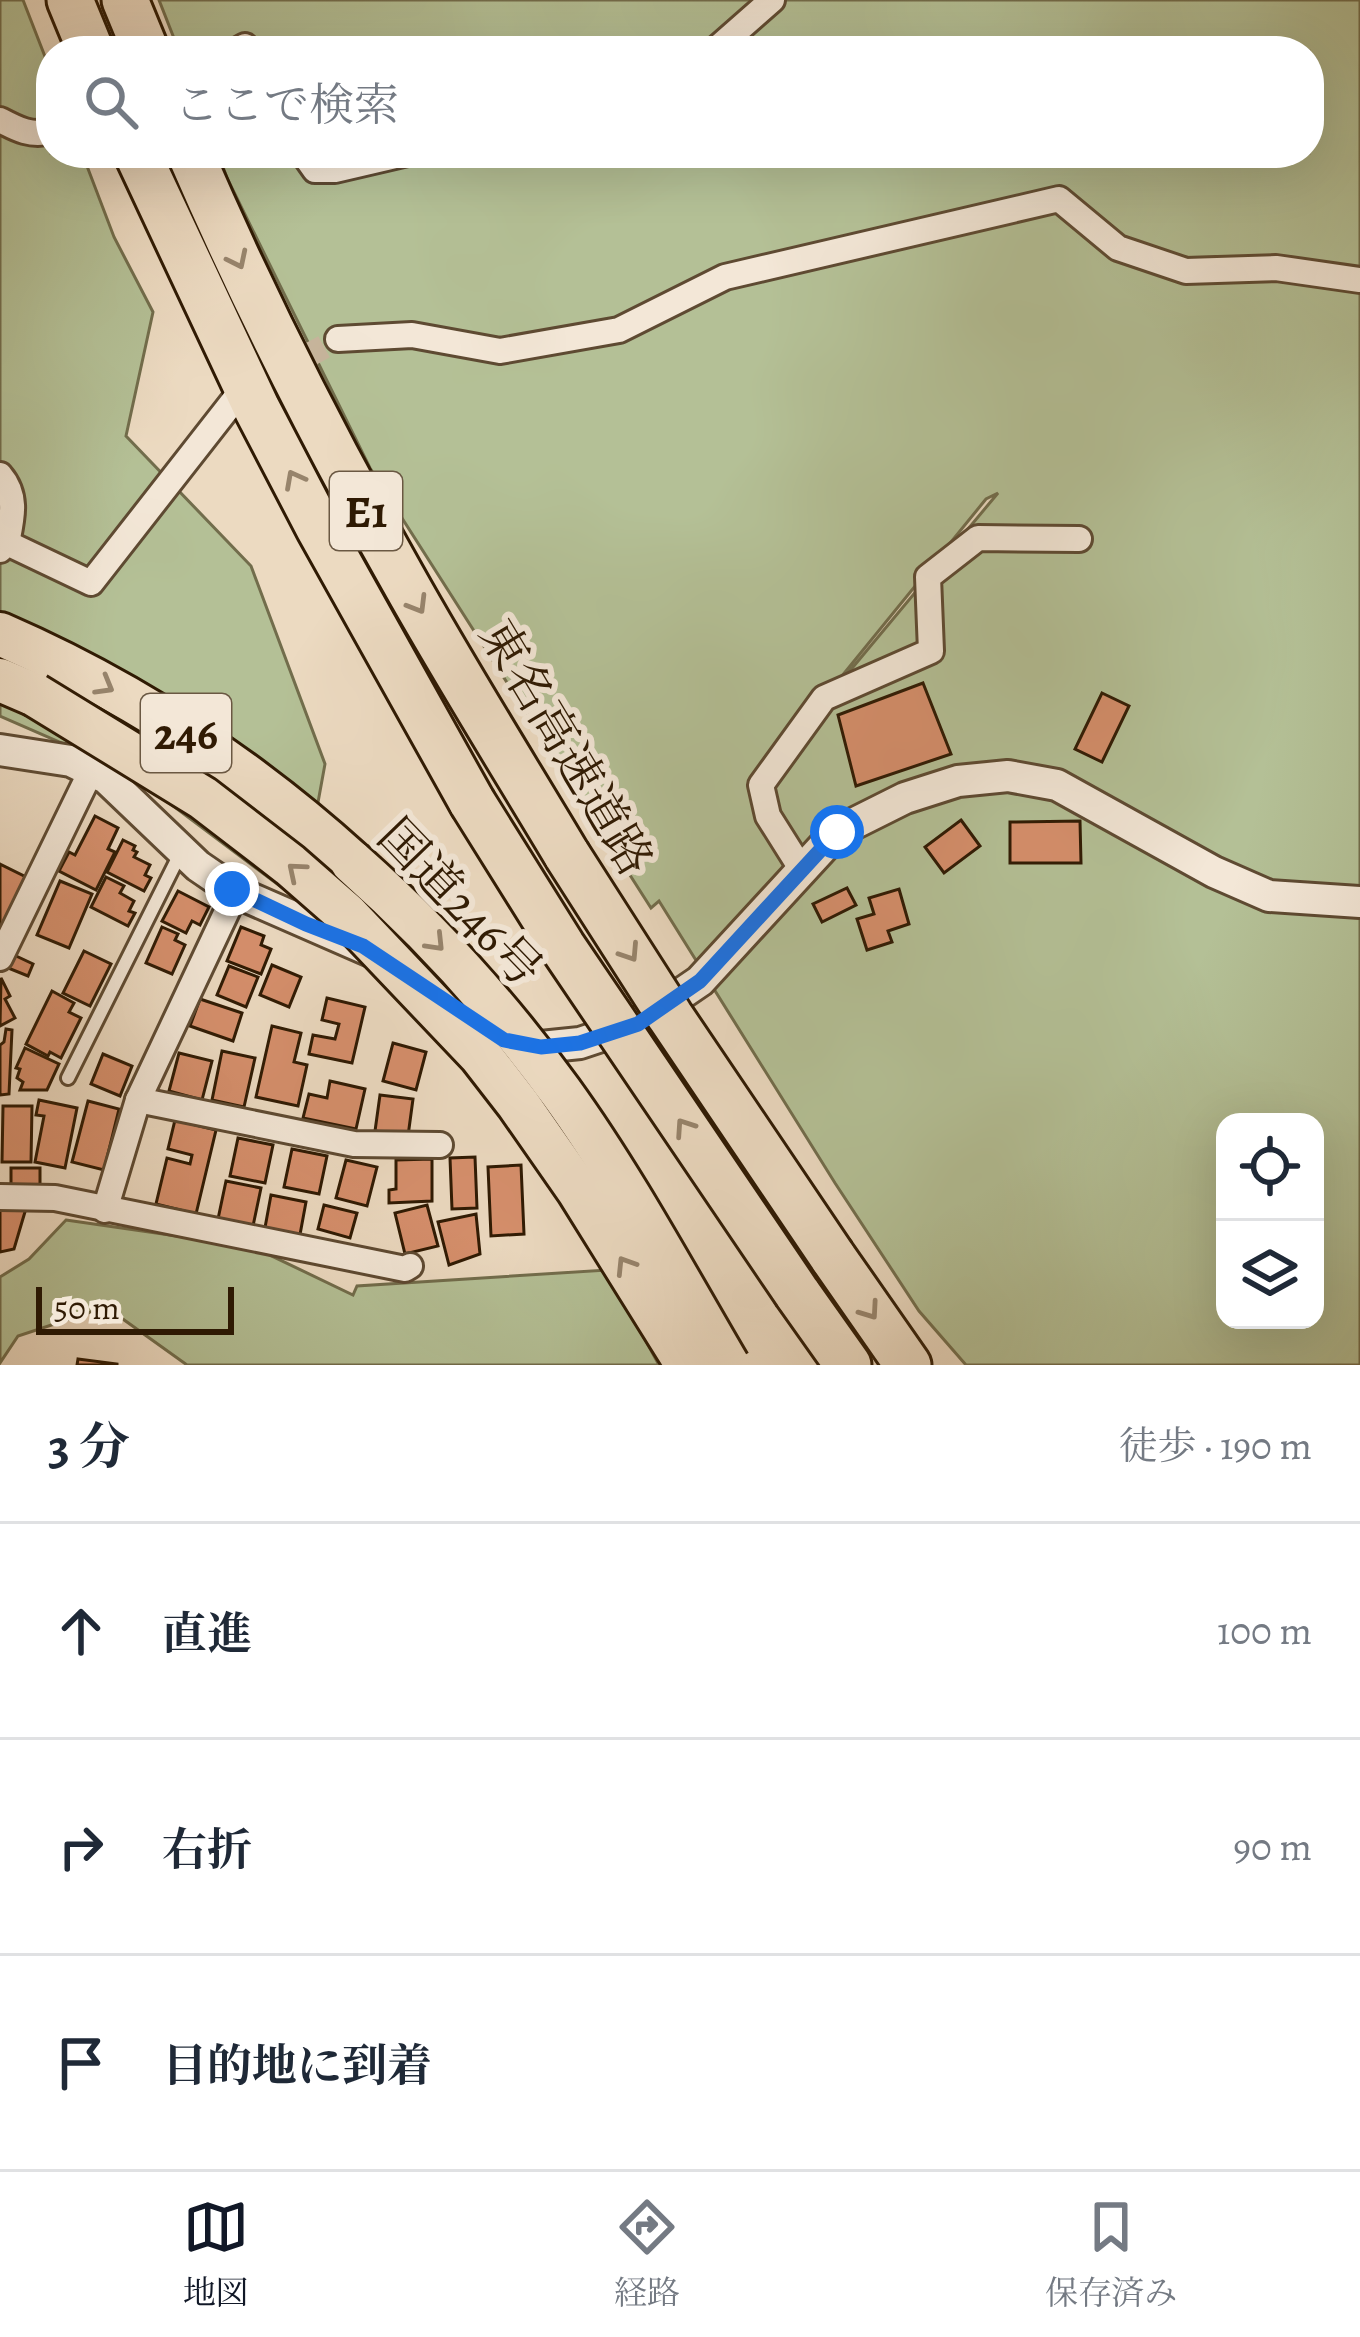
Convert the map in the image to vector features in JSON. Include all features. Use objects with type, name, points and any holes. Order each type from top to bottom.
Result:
[{"type":"highway","points":[[70,0],[85,36]]},
{"type":"highway","points":[[125,0],[140,36]]},
{"type":"highway","name":"E1","points":[[144,168],[257,409],[472,802],[562,946],[848,1365]]},
{"type":"highway","name":"東名高速道路","points":[[196,168],[300,386],[393,562],[567,855],[670,1016],[908,1365]]},
{"type":"highway","name":"国道246号","points":[[0,634],[58,659],[195,738],[310,824],[395,900],[469,978],[562,1094],[728,1365]]},
{"type":"highway","name":"国道246号","points":[[18,687],[203,797],[346,914],[480,1055],[518,1104],[578,1190],[686,1365]]},
{"type":"street","points":[[731,36],[772,0]]},
{"type":"street","points":[[0,120],[24,132],[36,132]]},
{"type":"street","points":[[314,168],[344,168]]},
{"type":"street","points":[[338,339],[412,334],[500,351],[620,330],[725,277],[1059,199],[1118,248],[1186,271],[1276,268],[1360,280]]},
{"type":"street","points":[[0,475],[14,509],[4,546],[91,583],[238,394]]},
{"type":"street","points":[[802,870],[768,816],[760,785],[824,698],[931,651],[928,577],[978,538],[1079,538]]},
{"type":"street","points":[[0,750],[71,761],[106,778],[182,851],[236,892],[363,946],[504,1040],[541,1047],[580,1043],[638,1024],[700,981],[837,832],[905,798],[958,781],[1008,776],[1057,785],[1214,872],[1269,896],[1360,902]]},
{"type":"street","points":[[0,958],[91,771]]},
{"type":"street","points":[[105,1210],[138,1100],[236,892]]},
{"type":"street","points":[[138,1100],[354,1144],[440,1145]]},
{"type":"street","points":[[0,1196],[55,1198],[405,1269],[410,1266]]},
{"type":"lane","points":[[68,1078],[182,851]]},
{"type":"green space","points":[[0,0],[23,0],[37,36],[36,168],[88,168],[114,237],[153,312],[126,436],[251,566],[325,764],[300,901],[128,772],[0,716]]},
{"type":"green space","points":[[159,0],[1360,0],[1360,1365],[966,1365],[919,1311],[659,901],[651,908],[370,468],[223,168],[1324,168],[1324,36],[173,36]],"holes":[[[998,493],[759,780],[986,499]]]},
{"type":"green space","points":[[66,1220],[253,1247],[353,1295],[357,1286],[607,1270],[659,1365],[187,1365],[106,1307],[18,1336],[0,1363],[0,1277],[29,1259]]},
{"type":"building","points":[[923,683],[951,754],[856,786],[838,715]]},
{"type":"building","points":[[1102,693],[1129,706],[1102,762],[1075,749]]},
{"type":"building","points":[[95,816],[118,828],[108,849],[115,852],[96,890],[59,871],[69,852],[75,855]]},
{"type":"building","points":[[961,820],[980,846],[944,873],[925,847]]},
{"type":"building","points":[[1080,821],[1081,863],[1010,863],[1010,822]]},
{"type":"building","points":[[123,840],[135,846],[134,857],[150,865],[145,875],[151,878],[144,891],[107,872]]},
{"type":"building","points":[[0,864],[28,878],[4,927],[0,925]]},
{"type":"building","points":[[106,877],[124,886],[120,893],[134,901],[129,911],[135,913],[128,926],[91,907]]},
{"type":"building","points":[[60,881],[92,894],[69,948],[37,935]]},
{"type":"building","points":[[847,888],[856,905],[822,922],[813,904]]},
{"type":"building","points":[[899,889],[909,924],[888,931],[892,942],[867,950],[857,919],[874,914],[869,898]]},
{"type":"building","points":[[178,891],[209,907],[200,925],[192,921],[186,933],[162,921]]},
{"type":"building","points":[[162,927],[178,934],[175,940],[185,945],[172,974],[146,963]]},
{"type":"building","points":[[241,927],[264,936],[261,945],[271,949],[261,974],[227,961]]},
{"type":"building","points":[[84,951],[111,964],[90,1006],[63,993]]},
{"type":"building","points":[[14,955],[33,964],[28,976],[8,968]]},
{"type":"building","points":[[272,965],[301,977],[289,1007],[260,995]]},
{"type":"building","points":[[229,966],[258,977],[246,1007],[217,995]]},
{"type":"building","points":[[1,978],[15,1018],[0,1026]]},
{"type":"building","points":[[52,991],[74,1003],[69,1012],[81,1018],[61,1058],[26,1044]]},
{"type":"building","points":[[327,998],[365,1007],[352,1063],[309,1054],[313,1035],[335,1039],[339,1024],[322,1020]]},
{"type":"building","points":[[200,999],[242,1013],[233,1041],[190,1026]]},
{"type":"building","points":[[272,1026],[301,1033],[294,1062],[307,1065],[298,1106],[256,1097]]},
{"type":"building","points":[[6,1029],[12,1030],[9,1094],[0,1095],[0,1045]]},
{"type":"building","points":[[393,1043],[426,1052],[416,1090],[383,1081]]},
{"type":"building","points":[[25,1048],[59,1064],[47,1090],[20,1090],[23,1082],[16,1068]]},
{"type":"building","points":[[222,1051],[255,1058],[244,1107],[212,1100]]},
{"type":"building","points":[[179,1053],[212,1061],[202,1100],[169,1091]]},
{"type":"building","points":[[103,1054],[132,1066],[120,1096],[91,1084]]},
{"type":"building","points":[[330,1081],[365,1089],[356,1129],[303,1118],[309,1094],[327,1098]]},
{"type":"building","points":[[380,1095],[413,1099],[408,1136],[375,1131]]},
{"type":"building","points":[[39,1100],[77,1108],[65,1168],[35,1162],[44,1116],[36,1115]]},
{"type":"building","points":[[88,1101],[119,1109],[104,1170],[72,1162]]},
{"type":"building","points":[[3,1106],[32,1106],[31,1162],[2,1162]]},
{"type":"building","points":[[175,1120],[216,1130],[196,1214],[156,1204],[167,1158],[190,1164],[192,1155],[168,1149]]},
{"type":"building","points":[[238,1138],[273,1145],[265,1183],[230,1176]]},
{"type":"building","points":[[292,1149],[327,1156],[319,1194],[284,1187]]},
{"type":"building","points":[[475,1157],[477,1208],[452,1209],[450,1158]]},
{"type":"building","points":[[432,1159],[432,1201],[389,1203],[389,1190],[396,1189],[396,1160]]},
{"type":"building","points":[[346,1160],[377,1167],[367,1206],[336,1198]]},
{"type":"building","points":[[521,1165],[524,1234],[491,1236],[488,1167]]},
{"type":"building","points":[[11,1168],[40,1168],[40,1189],[11,1188]]},
{"type":"building","points":[[226,1181],[261,1188],[253,1226],[218,1219]]},
{"type":"building","points":[[271,1195],[306,1202],[299,1240],[264,1233]]},
{"type":"building","points":[[27,1205],[14,1249],[0,1252],[0,1209]]},
{"type":"building","points":[[324,1205],[357,1213],[350,1238],[318,1229]]},
{"type":"building","points":[[427,1205],[438,1246],[405,1254],[395,1213]]},
{"type":"building","points":[[476,1214],[480,1254],[449,1265],[438,1222]]},
{"type":"building","points":[[78,1359],[117,1364],[117,1365],[77,1365]]},
{"type":"tunnel","points":[[240,393],[338,339]]},
{"type":"route","points":[[232,889],[363,946],[504,1040],[541,1047],[580,1043],[638,1024],[700,981],[837,832]]}]
